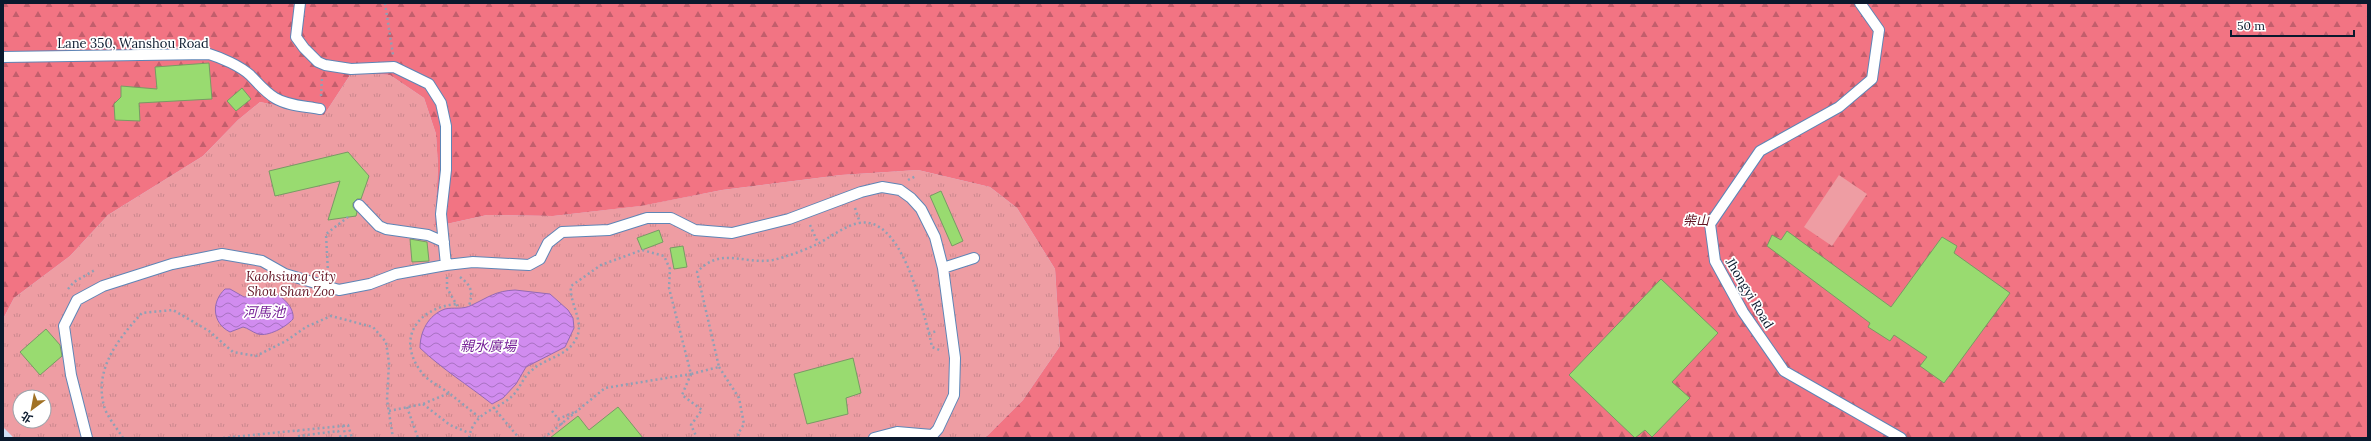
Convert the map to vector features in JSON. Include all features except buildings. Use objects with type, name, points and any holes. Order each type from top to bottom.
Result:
[{"type":"lane","points":[[300,3],[296,37],[304,48],[318,62],[325,65],[351,69],[394,67],[429,84],[441,103],[446,126],[446,170],[441,214],[446,265]]},
{"type":"lane","name":"Jhongyi Road","points":[[1860,3],[1879,30],[1872,79],[1839,107],[1760,151],[1710,224],[1715,261],[1743,312],[1784,371],[1901,438]]},
{"type":"lane","name":"Lane 350, Wanshou Road","points":[[3,57],[209,54],[230,62],[249,74],[268,94],[276,99],[286,103],[320,109]]},
{"type":"lane","points":[[87,438],[71,374],[64,326],[77,300],[103,286],[172,264],[222,254],[262,261],[285,274],[339,290],[370,284],[396,274],[446,265],[473,262],[529,265],[540,259],[548,243],[562,232],[609,230],[647,218],[670,218],[695,230],[732,233],[774,224],[861,192],[882,187],[900,190],[911,198],[921,209],[935,237],[943,268],[952,328],[955,358],[954,395],[931,437],[898,432],[874,438]]},
{"type":"lane","points":[[359,206],[379,226],[386,229],[428,235],[444,242]]},
{"type":"lane","points":[[943,268],[974,258]]},
{"type":"path","points":[[385,3],[394,67]]},
{"type":"path","points":[[320,109],[322,71]]},
{"type":"path","points":[[805,213],[818,243]]},
{"type":"path","points":[[339,290],[329,279],[326,234],[348,217]]},
{"type":"path","points":[[740,438],[738,434],[744,424],[739,398],[719,367],[697,272],[705,264],[715,259],[729,257],[757,261],[774,260],[818,243],[860,222],[871,224],[882,230],[899,249],[914,277],[929,333],[952,328]]},
{"type":"path","points":[[469,438],[469,433],[479,417],[514,393],[531,371],[565,352],[571,345],[577,336],[579,327],[578,318],[571,297],[571,286],[601,265],[642,250],[664,256],[670,269],[669,288],[691,374],[682,395],[702,410],[691,425],[697,438]]},
{"type":"path","points":[[446,265],[447,288],[459,309]]},
{"type":"path","points":[[446,265],[469,284],[473,294],[469,306]]},
{"type":"path","points":[[456,304],[440,306],[426,313],[411,333],[410,341],[414,358],[422,373],[479,417]]},
{"type":"path","points":[[123,438],[104,406],[102,382],[107,361],[124,332],[142,313],[174,310],[209,331],[233,352],[256,356],[286,341],[306,327],[331,316],[373,327],[386,342],[389,363],[389,412],[393,438]]},
{"type":"path","points":[[544,438],[605,388],[691,374],[719,367]]},
{"type":"path","points":[[389,412],[423,404],[449,393]]},
{"type":"path","points":[[423,404],[450,425],[469,433]]},
{"type":"path","points":[[408,407],[418,438]]},
{"type":"path","points":[[493,407],[519,438]]},
{"type":"path","points":[[552,411],[563,425]]},
{"type":"path","points":[[558,419],[577,411]]},
{"type":"path","points":[[223,438],[348,425],[352,438]]},
{"type":"path","points":[[343,426],[346,438]]},
{"type":"path","points":[[298,430],[299,436],[338,431],[341,438]]},
{"type":"green space","name":"柴山","points":[[3,3],[2368,3],[2368,438],[985,438],[1023,400],[1060,346],[1055,269],[1017,208],[990,187],[918,170],[841,175],[722,190],[641,206],[553,216],[487,215],[442,225],[435,225],[438,167],[436,134],[424,98],[390,75],[352,72],[324,115],[260,102],[238,120],[203,156],[108,215],[70,256],[14,298],[3,319]]},
{"type":"green space","name":"Kaohsiung City Shou Shan Zoo","points":[[352,72],[390,75],[424,98],[436,134],[438,167],[435,225],[442,225],[487,215],[553,216],[640,206],[722,190],[841,175],[918,170],[990,187],[1017,208],[1055,269],[1060,346],[1023,400],[985,438],[14,438],[3,427],[3,319],[14,298],[70,256],[108,215],[203,156],[238,120],[260,102],[324,115]]},
{"type":"green space","points":[[1839,175],[1867,194],[1832,246],[1804,227]]},
{"type":"water","name":"河馬池","points":[[225,289],[230,289],[244,297],[262,291],[280,296],[285,300],[291,309],[293,319],[272,333],[262,335],[243,327],[230,332],[220,323],[216,312],[217,300]]},
{"type":"water","name":"親水廣場","points":[[515,290],[550,294],[568,310],[573,318],[574,328],[565,347],[526,367],[516,384],[503,398],[492,404],[428,356],[420,348],[420,342],[426,325],[434,315],[439,312],[451,308],[469,307],[497,293]]}]
